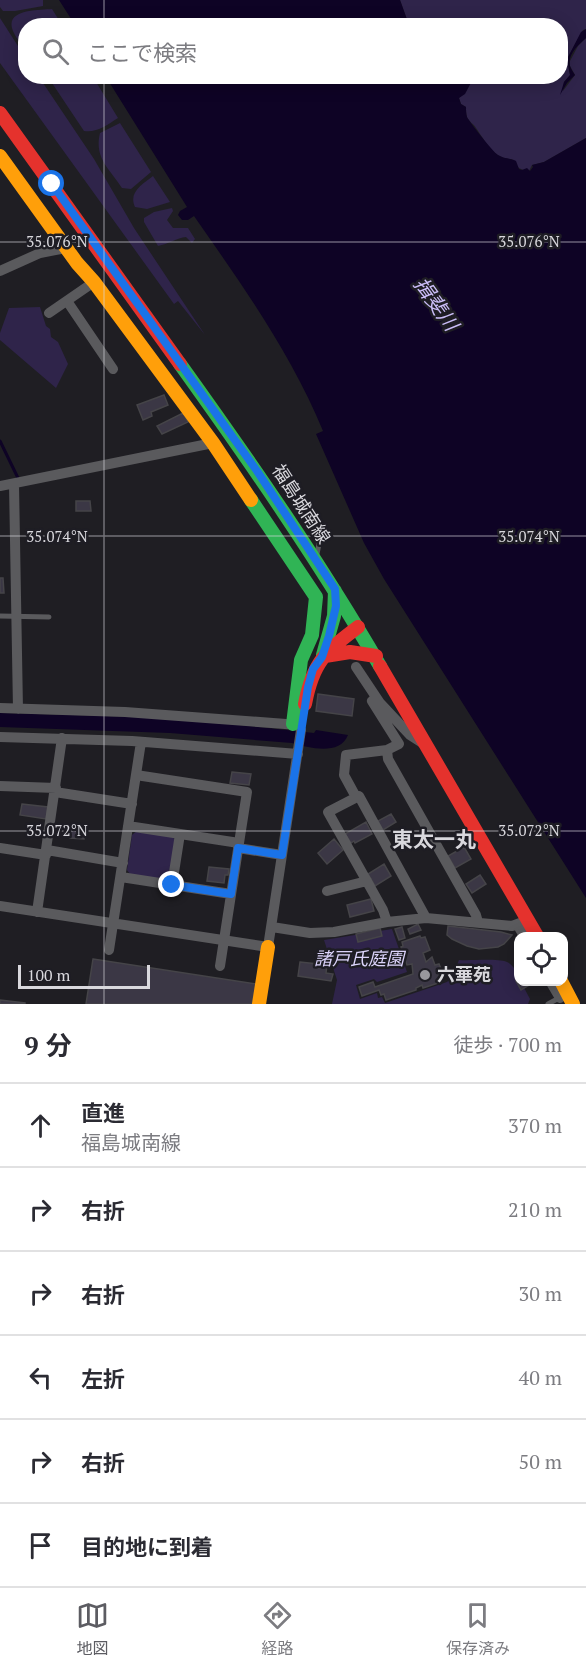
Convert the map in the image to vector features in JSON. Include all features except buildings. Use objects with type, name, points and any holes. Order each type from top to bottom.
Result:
[{"type":"main road","name":"福島城南線","points":[[0,113],[197,385],[317,561],[376,656],[522,922],[533,932]]},
{"type":"main road","points":[[0,156],[66,248],[94,282],[213,443],[316,597],[312,635],[301,660],[299,726]]},
{"type":"main road","points":[[322,657],[334,620],[335,589]]},
{"type":"main road","points":[[299,726],[313,669],[334,645],[358,627]]},
{"type":"main road","points":[[322,657],[346,651],[363,651],[376,656]]},
{"type":"main road","points":[[259,1004],[268,947]]},
{"type":"street","points":[[0,271],[40,253],[66,248]]},
{"type":"street","points":[[49,313],[94,282]]},
{"type":"street","points":[[67,301],[113,369]]},
{"type":"street","points":[[0,486],[213,443]]},
{"type":"street","points":[[14,484],[18,709]]},
{"type":"street","points":[[357,667],[376,698],[411,735],[427,746]]},
{"type":"street","points":[[376,698],[372,701],[399,744],[387,750],[346,755],[344,775],[351,792],[356,797],[359,796],[426,918]]},
{"type":"street","points":[[0,708],[125,712],[299,726],[298,754],[268,947],[0,906]]},
{"type":"street","points":[[0,736],[141,742],[298,754]]},
{"type":"street","points":[[37,912],[62,738]]},
{"type":"street","points":[[109,950],[141,742]]},
{"type":"street","points":[[387,750],[388,759],[478,922]]},
{"type":"street","points":[[136,775],[247,792],[220,966]]},
{"type":"street","points":[[0,786],[56,790],[132,804]]},
{"type":"street","points":[[356,797],[328,812],[383,910],[387,922]]},
{"type":"street","points":[[128,826],[282,855]]},
{"type":"street","points":[[172,885],[180,834]]},
{"type":"street","points":[[0,848],[123,863]]},
{"type":"street","points":[[121,877],[231,894]]},
{"type":"street","points":[[327,891],[367,881]]},
{"type":"street","points":[[272,927],[310,933],[334,932],[387,922],[426,918],[512,926],[522,922],[523,932]]},
{"type":"lane","points":[[301,495],[298,502],[319,544],[317,561]]},
{"type":"lane","points":[[0,616],[49,617]]},
{"type":"lane","points":[[548,1004],[566,994]]},
{"type":"green space","points":[[0,0],[43,0],[43,6],[3,11],[0,7]]},
{"type":"green space","points":[[400,0],[586,0],[586,29],[583,30],[568,57],[568,18],[406,18]]},
{"type":"green space","points":[[52,9],[58,18],[18,18],[18,40],[12,28],[14,17],[33,10]]},
{"type":"green space","points":[[0,18],[18,46],[18,84],[44,84],[94,159],[134,228],[205,335],[178,301],[174,304],[0,63]]},
{"type":"green space","points":[[586,38],[586,138],[544,162],[532,165],[529,171],[523,170],[512,159],[500,156],[491,149],[468,119],[466,107],[461,104],[459,98],[469,84],[564,84],[563,91],[575,75],[570,61],[578,46]]},
{"type":"green space","points":[[53,84],[97,84],[118,118],[98,130],[84,131]]},
{"type":"green space","points":[[120,123],[151,172],[131,189],[122,188],[104,162],[99,149],[100,133]]},
{"type":"green space","points":[[153,176],[170,202],[147,209],[135,207],[133,197],[135,193]]},
{"type":"green space","points":[[172,208],[173,211],[167,220],[173,228],[188,228],[195,239],[192,243],[186,237],[158,246],[144,218],[154,212]]},
{"type":"green space","points":[[40,307],[46,326],[50,329],[51,337],[58,342],[68,364],[56,388],[0,340],[0,333],[9,308]]},
{"type":"green space","points":[[137,831],[173,837],[175,841],[170,876],[165,880],[130,874],[127,870],[132,835]]},
{"type":"green space","name":"諸戸氏庭園","points":[[392,929],[407,972],[377,982],[374,979],[356,985],[360,999],[377,993],[378,998],[382,997],[385,1003],[447,982],[452,977],[459,960],[490,960],[507,962],[512,965],[514,986],[523,986],[530,999],[528,1004],[332,1004],[337,980],[324,940]]},
{"type":"water","points":[[59,0],[400,0],[406,18],[71,18]]},
{"type":"water","points":[[586,29],[586,38],[574,50],[570,58],[570,66],[575,75],[568,82],[570,75],[568,57],[581,32]]},
{"type":"water","name":"揖斐川","points":[[110,84],[470,84],[465,94],[459,98],[461,104],[466,107],[467,117],[495,153],[516,161],[519,169],[527,168],[530,171],[532,165],[544,162],[586,138],[586,898],[384,579],[364,543],[316,434],[323,431],[296,374],[247,294],[194,216],[188,220],[182,220],[178,215],[187,207]]},
{"type":"water","points":[[0,713],[174,718],[314,733],[316,730],[348,735],[338,746],[323,749],[292,743],[170,733],[0,727]]},
{"type":"waterway","points":[[0,441],[18,478]]},
{"type":"traffic: fast","points":[[180,364],[284,513],[380,666]]},
{"type":"traffic: fast","points":[[251,500],[316,597],[312,635],[301,660],[293,724]]},
{"type":"traffic: fast","points":[[323,655],[334,616],[335,591]]},
{"type":"traffic: slow","points":[[0,156],[77,263],[94,282],[213,443],[251,500]]},
{"type":"traffic: slow","points":[[259,1004],[268,947]]},
{"type":"traffic: slow","points":[[564,986],[573,1004]]},
{"type":"traffic: jam","points":[[0,113],[180,364]]},
{"type":"traffic: jam","points":[[305,704],[312,678],[322,659],[358,627]]},
{"type":"traffic: jam","points":[[325,656],[350,652],[376,656]]},
{"type":"traffic: jam","points":[[380,666],[535,932]]},
{"type":"place","name":"六華苑","points":[[425,975]]},
{"type":"district","name":"東太一丸","points":[[434,840]]},
{"type":"route","points":[[52,184],[257,471],[335,589],[334,620],[322,657],[313,669],[308,687],[282,855],[238,848],[231,894],[172,885]]}]
